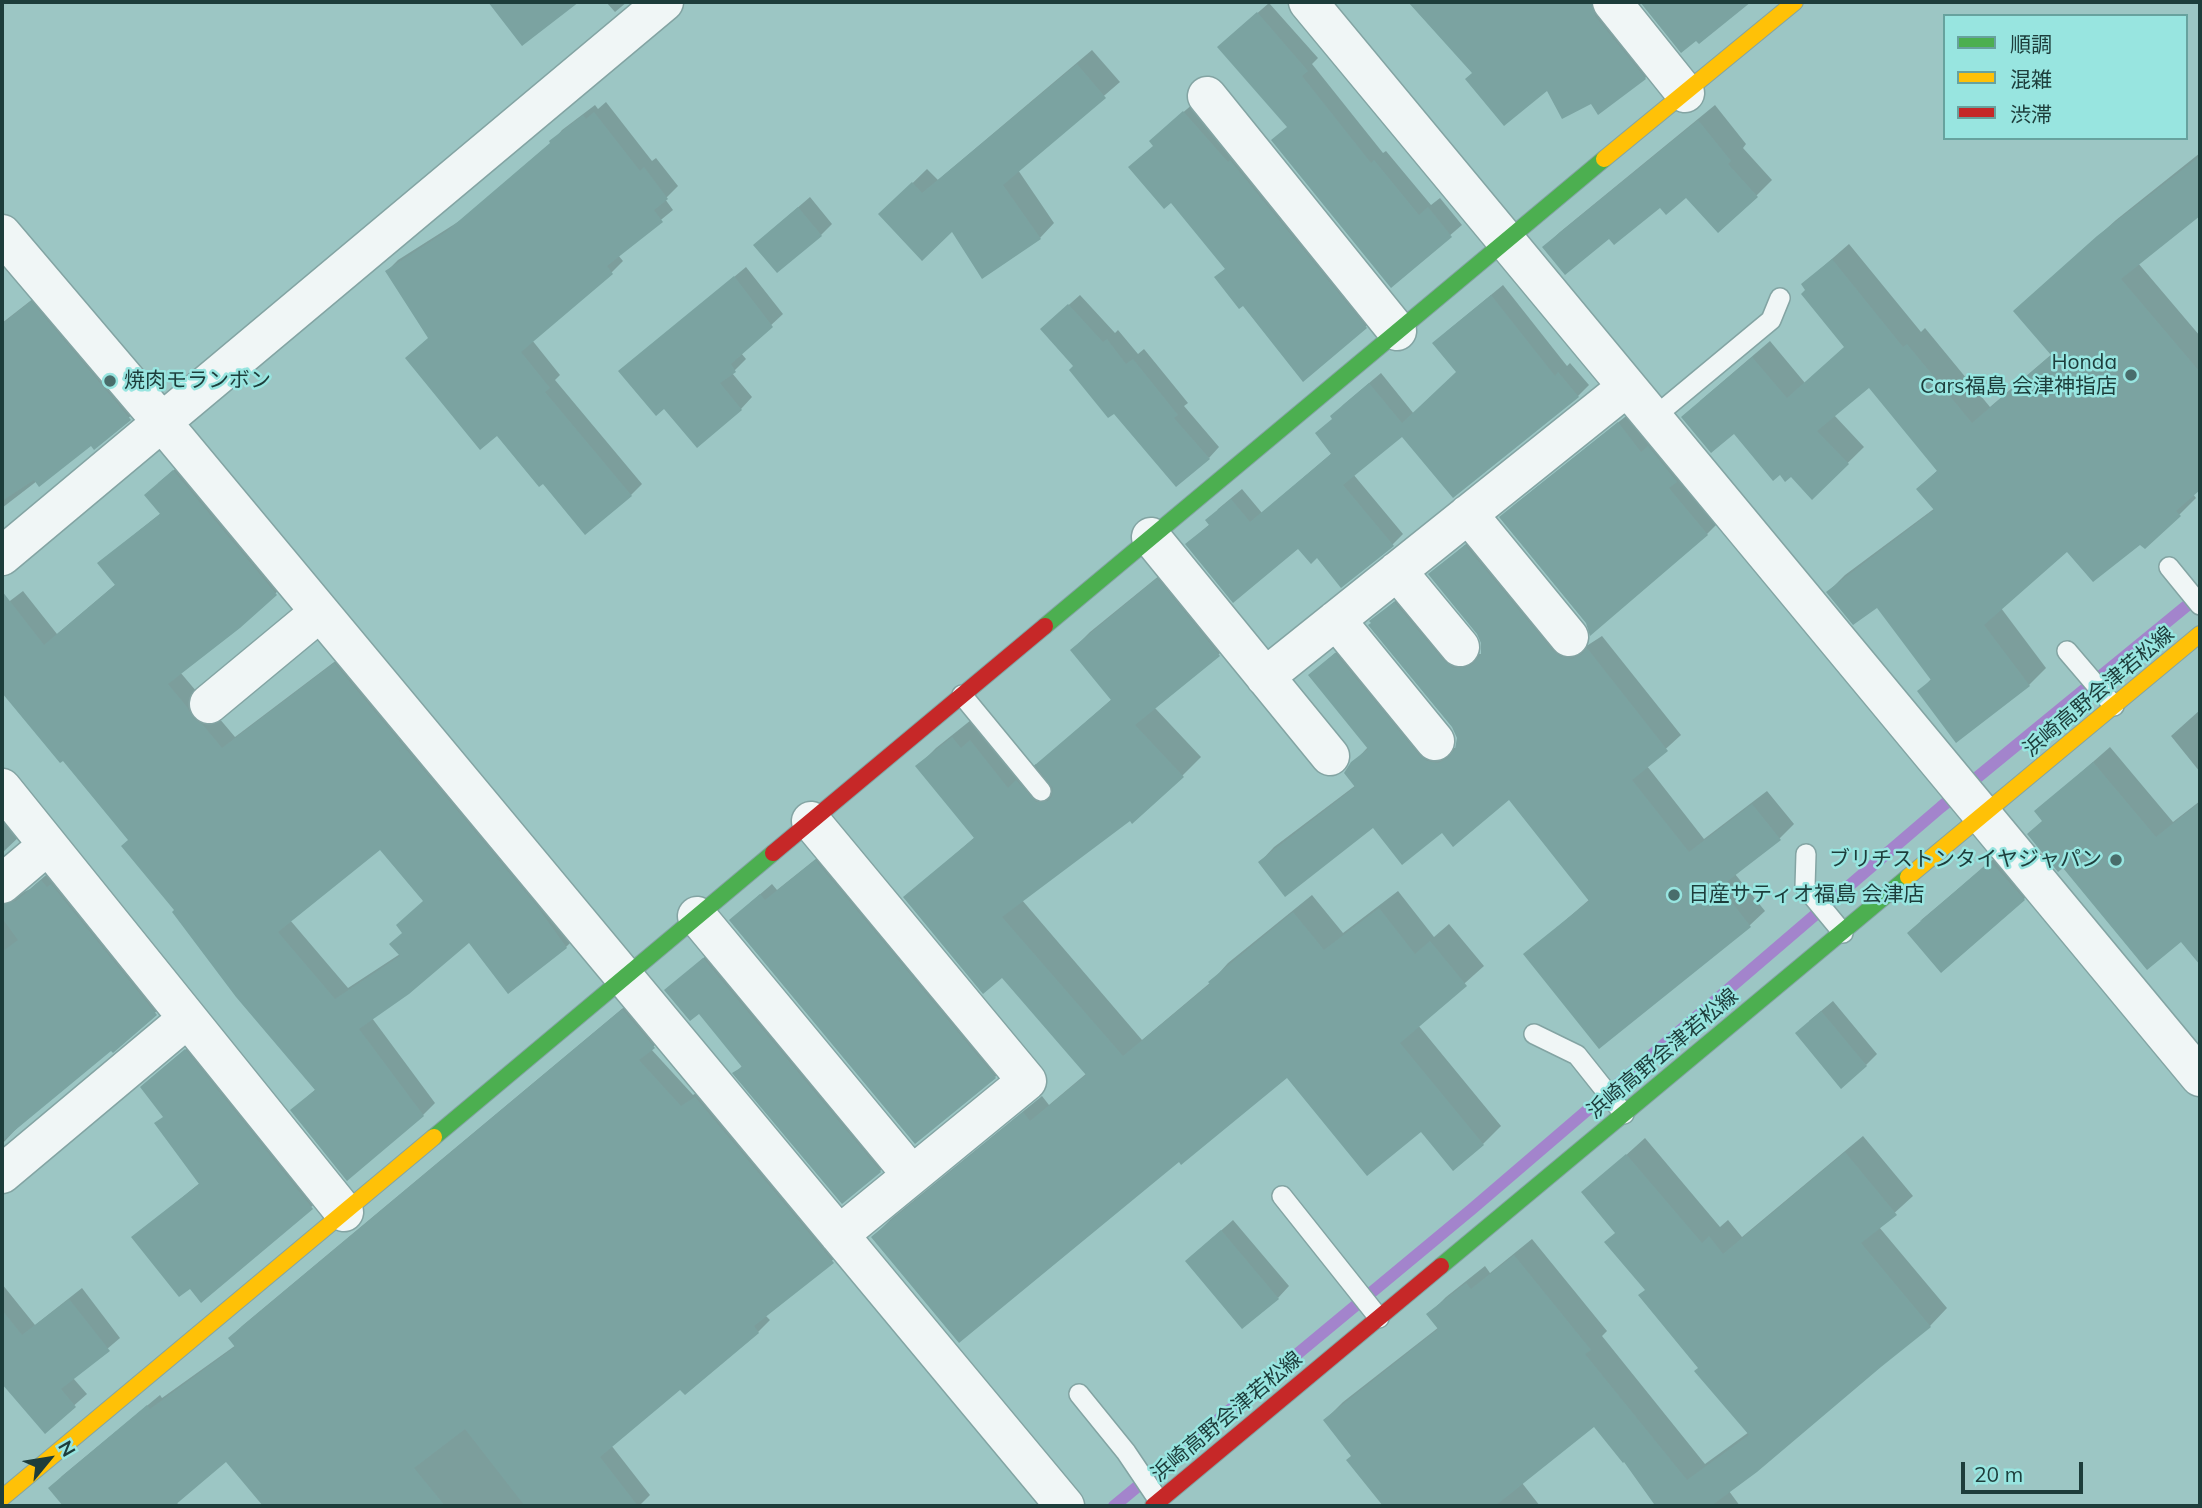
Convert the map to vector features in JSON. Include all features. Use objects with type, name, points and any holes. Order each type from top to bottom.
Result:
[{"type":"street","points":[[2,556],[663,2]]},
{"type":"street","points":[[1308,2],[2200,1077]]},
{"type":"street","points":[[1612,2],[1685,93]]},
{"type":"street","points":[[2,1498],[1506,240],[1795,2]]},
{"type":"street","points":[[1207,96],[1397,331]]},
{"type":"street","points":[[7,251],[161,421],[1063,1505]]},
{"type":"street","points":[[1265,677],[1627,387]]},
{"type":"street","points":[[1468,514],[1569,637]]},
{"type":"street","points":[[1151,537],[1330,756]]},
{"type":"street","points":[[1397,571],[1460,647]]},
{"type":"street","points":[[209,704],[320,612]]},
{"type":"street","points":[[1336,620],[1435,741]]},
{"type":"street","name":"浜崎高野会津若松線","points":[[1156,1504],[1843,933],[1979,811],[2200,635]]},
{"type":"street","points":[[2,788],[344,1212]]},
{"type":"street","points":[[811,821],[1027,1081],[839,1236]]},
{"type":"street","points":[[2,884],[48,845]]},
{"type":"street","points":[[697,916],[912,1175]]},
{"type":"street","points":[[2,1174],[187,1018]]},
{"type":"lane","points":[[1653,418],[1771,320],[1780,298]]},
{"type":"lane","points":[[2169,567],[2200,605]]},
{"type":"lane","points":[[2073,658],[2114,706]]},
{"type":"lane","points":[[962,695],[1041,791]]},
{"type":"lane","points":[[1806,854],[1805,887],[1843,933]]},
{"type":"lane","points":[[1534,1034],[1577,1055],[1624,1114]]},
{"type":"lane","points":[[1282,1196],[1379,1318]]},
{"type":"lane","points":[[1079,1394],[1126,1452],[1156,1504]]},
{"type":"building","points":[[488,2],[579,2],[522,46]]},
{"type":"building","points":[[1408,2],[1591,2],[1595,16],[1646,79],[1598,115],[1591,104],[1562,119],[1547,91],[1504,126],[1465,79],[1472,73]]},
{"type":"building","points":[[1640,2],[1751,2],[1699,44],[1696,41],[1681,53]]},
{"type":"building","points":[[1257,12],[1308,71],[1302,76],[1371,163],[1374,160],[1419,215],[1428,207],[1452,237],[1391,288],[1271,140],[1287,127],[1217,47]]},
{"type":"building","points":[[1077,64],[1106,98],[1003,185],[1041,239],[982,279],[952,232],[922,261],[878,214],[912,182],[922,193]]},
{"type":"building","points":[[1183,111],[1228,162],[1230,160],[1367,328],[1303,382],[1243,306],[1239,309],[1214,277],[1225,269],[1171,203],[1164,209],[1128,167],[1153,146],[1149,141]]},
{"type":"building","points":[[594,112],[640,171],[644,167],[668,199],[654,210],[663,222],[607,266],[613,274],[521,352],[550,388],[545,392],[632,496],[585,535],[543,484],[539,487],[497,436],[480,450],[405,358],[428,338],[385,271],[447,231],[550,143],[549,141],[583,115],[586,119]]},
{"type":"building","points":[[1698,120],[1731,161],[1728,164],[1758,197],[1718,233],[1686,198],[1666,215],[1660,208],[1614,245],[1609,239],[1565,275],[1542,247]]},
{"type":"building","points":[[2200,156],[2200,216],[2121,279],[2200,372],[2200,490],[2176,511],[2181,516],[2145,549],[2140,545],[2093,582],[2067,552],[1984,625],[2030,686],[1956,743],[1917,691],[1931,680],[1877,608],[1853,625],[1826,592],[1934,510],[1916,489],[1937,471],[1869,388],[1817,431],[1849,464],[1812,500],[1791,477],[1785,482],[1780,475],[1773,481],[1734,434],[1711,453],[1681,417],[1752,357],[1787,398],[1844,347],[1801,294],[1805,290],[1801,284],[1832,259],[1903,347],[1907,344],[1972,423],[2051,355],[2013,311],[2097,236]]},
{"type":"building","points":[[798,207],[822,236],[777,273],[753,245]]},
{"type":"building","points":[[734,276],[773,327],[731,364],[736,372],[720,383],[742,410],[697,448],[664,409],[656,416],[618,371]]},
{"type":"building","points":[[1491,295],[1555,376],[1558,372],[1579,397],[1453,498],[1402,437],[1343,485],[1394,546],[1341,588],[1317,558],[1311,564],[1298,549],[1233,603],[1185,544],[1209,525],[1205,520],[1231,499],[1250,522],[1331,454],[1315,433],[1332,419],[1330,416],[1369,383],[1402,423],[1456,372],[1432,343]]},
{"type":"building","points":[[31,301],[131,420],[94,450],[91,446],[39,487],[34,480],[2,501],[2,324]]},
{"type":"building","points":[[1068,304],[1103,342],[1107,339],[1126,364],[1133,359],[1178,415],[1174,418],[1210,459],[1176,487],[1114,414],[1108,418],[1069,370],[1073,366],[1040,329]]},
{"type":"building","points":[[1618,422],[1641,452],[1648,446],[1677,482],[1669,488],[1708,535],[1590,636],[1586,623],[1499,517]]},
{"type":"building","points":[[173,470],[277,595],[240,628],[168,684],[193,718],[203,725],[222,748],[334,663],[536,905],[567,948],[508,994],[469,943],[409,994],[359,1029],[424,1116],[347,1181],[290,1110],[315,1090],[236,997],[172,912],[174,910],[121,846],[128,840],[2,693],[2,591],[44,645],[115,585],[97,563],[160,514],[144,495]],"holes":[[[380,850],[423,901],[396,925],[402,933],[389,944],[400,956],[335,999],[278,932]]]},
{"type":"building","points":[[1465,545],[1553,651],[1561,657],[1572,659],[1587,648],[1668,751],[1632,780],[1689,852],[1752,804],[1781,840],[1720,887],[1751,927],[1599,1049],[1523,954],[1589,901],[1509,800],[1453,847],[1442,833],[1402,865],[1373,828],[1285,897],[1258,862],[1355,787],[1344,773],[1351,762],[1368,749],[1308,675],[1335,653],[1419,755],[1427,761],[1438,763],[1448,758],[1455,749],[1457,738],[1452,727],[1368,625],[1371,623],[1369,621],[1394,602],[1444,661],[1453,668],[1464,668],[1473,664],[1481,654],[1481,643],[1477,634],[1428,574]]},
{"type":"building","points":[[1157,578],[1220,656],[1135,725],[1184,777],[1132,824],[1130,821],[1002,917],[1123,1056],[1293,912],[1324,950],[1379,908],[1415,954],[1430,941],[1467,986],[1400,1043],[1484,1145],[1453,1171],[1421,1132],[1367,1176],[1287,1078],[1181,1165],[1179,1162],[959,1343],[871,1237],[1023,1112],[1030,1121],[1086,1075],[1002,978],[983,994],[903,897],[974,838],[915,766],[952,737],[961,748],[970,740],[1008,788],[1016,780],[1036,802],[1048,801],[1053,788],[1035,765],[1111,700],[1070,650]]},
{"type":"building","name":"ブリチストンタイヤジャパン","points":[[2093,762],[2156,837],[2200,802],[2200,965],[2181,942],[2147,970],[2063,868],[2058,872],[2027,834],[2042,821],[2034,811]]},
{"type":"building","points":[[815,860],[996,1078],[915,1144],[729,920],[760,894],[765,900]]},
{"type":"building","points":[[1990,861],[2025,900],[1941,973],[1907,933]]},
{"type":"building","points":[[41,880],[47,887],[51,884],[157,1015],[2,1141],[2,952],[18,940],[2,918],[2,905],[16,901]]},
{"type":"building","points":[[703,958],[881,1172],[842,1204],[732,1073],[742,1067],[699,1014],[690,1021],[664,990]]},
{"type":"building","points":[[622,1009],[655,1048],[639,1060],[681,1106],[695,1097],[834,1263],[754,1326],[759,1333],[685,1395],[680,1390],[600,1457],[638,1506],[525,1506],[465,1429],[414,1468],[445,1506],[263,1506],[226,1462],[174,1506],[63,1506],[48,1488],[147,1405],[150,1409],[235,1347],[228,1338]]},
{"type":"building","points":[[1821,1011],[1867,1066],[1841,1089],[1795,1033]]},
{"type":"building","points":[[185,1049],[313,1209],[201,1303],[190,1289],[179,1297],[131,1237],[199,1184],[154,1123],[163,1117],[140,1087]]},
{"type":"building","points":[[1845,1152],[1897,1215],[1861,1243],[1931,1327],[1757,1472],[1711,1506],[1651,1506],[1654,1504],[1624,1462],[1594,1427],[1495,1506],[1383,1506],[1346,1460],[1351,1456],[1323,1420],[1438,1329],[1426,1314],[1466,1283],[1471,1289],[1514,1255],[1591,1350],[1585,1354],[1687,1480],[1749,1435],[1694,1371],[1698,1368],[1638,1295],[1645,1290],[1604,1242],[1615,1233],[1581,1192],[1626,1154],[1702,1243],[1709,1236],[1723,1254]]},
{"type":"building","points":[[1221,1230],[1279,1299],[1242,1329],[1185,1261]]},
{"type":"building","points":[[69,1299],[110,1351],[61,1389],[76,1407],[45,1434],[2,1384],[2,1310],[22,1335]]},
{"type":"waterway","points":[[1114,1506],[1472,1209],[1941,807],[2200,595]]},
{"type":"traffic: fast","points":[[1045,626],[1604,159]]},
{"type":"traffic: fast","points":[[434,1137],[773,853]]},
{"type":"traffic: fast","points":[[1441,1266],[1908,877]]},
{"type":"traffic: slow","points":[[1604,159],[1795,2]]},
{"type":"traffic: slow","points":[[1908,877],[2200,634]]},
{"type":"traffic: slow","points":[[2,1498],[434,1137]]},
{"type":"traffic: jam","points":[[773,853],[1045,626]]},
{"type":"traffic: jam","points":[[1153,1506],[1441,1266]]},
{"type":"place","name":"Honda Cars福島 会津神指店","points":[[2131,375]]},
{"type":"place","name":"焼肉モランボン","points":[[110,381]]},
{"type":"place","name":"ブリチストンタイヤジャパン","points":[[2116,860]]},
{"type":"place","name":"日産サティオ福島 会津店","points":[[1674,895]]}]
